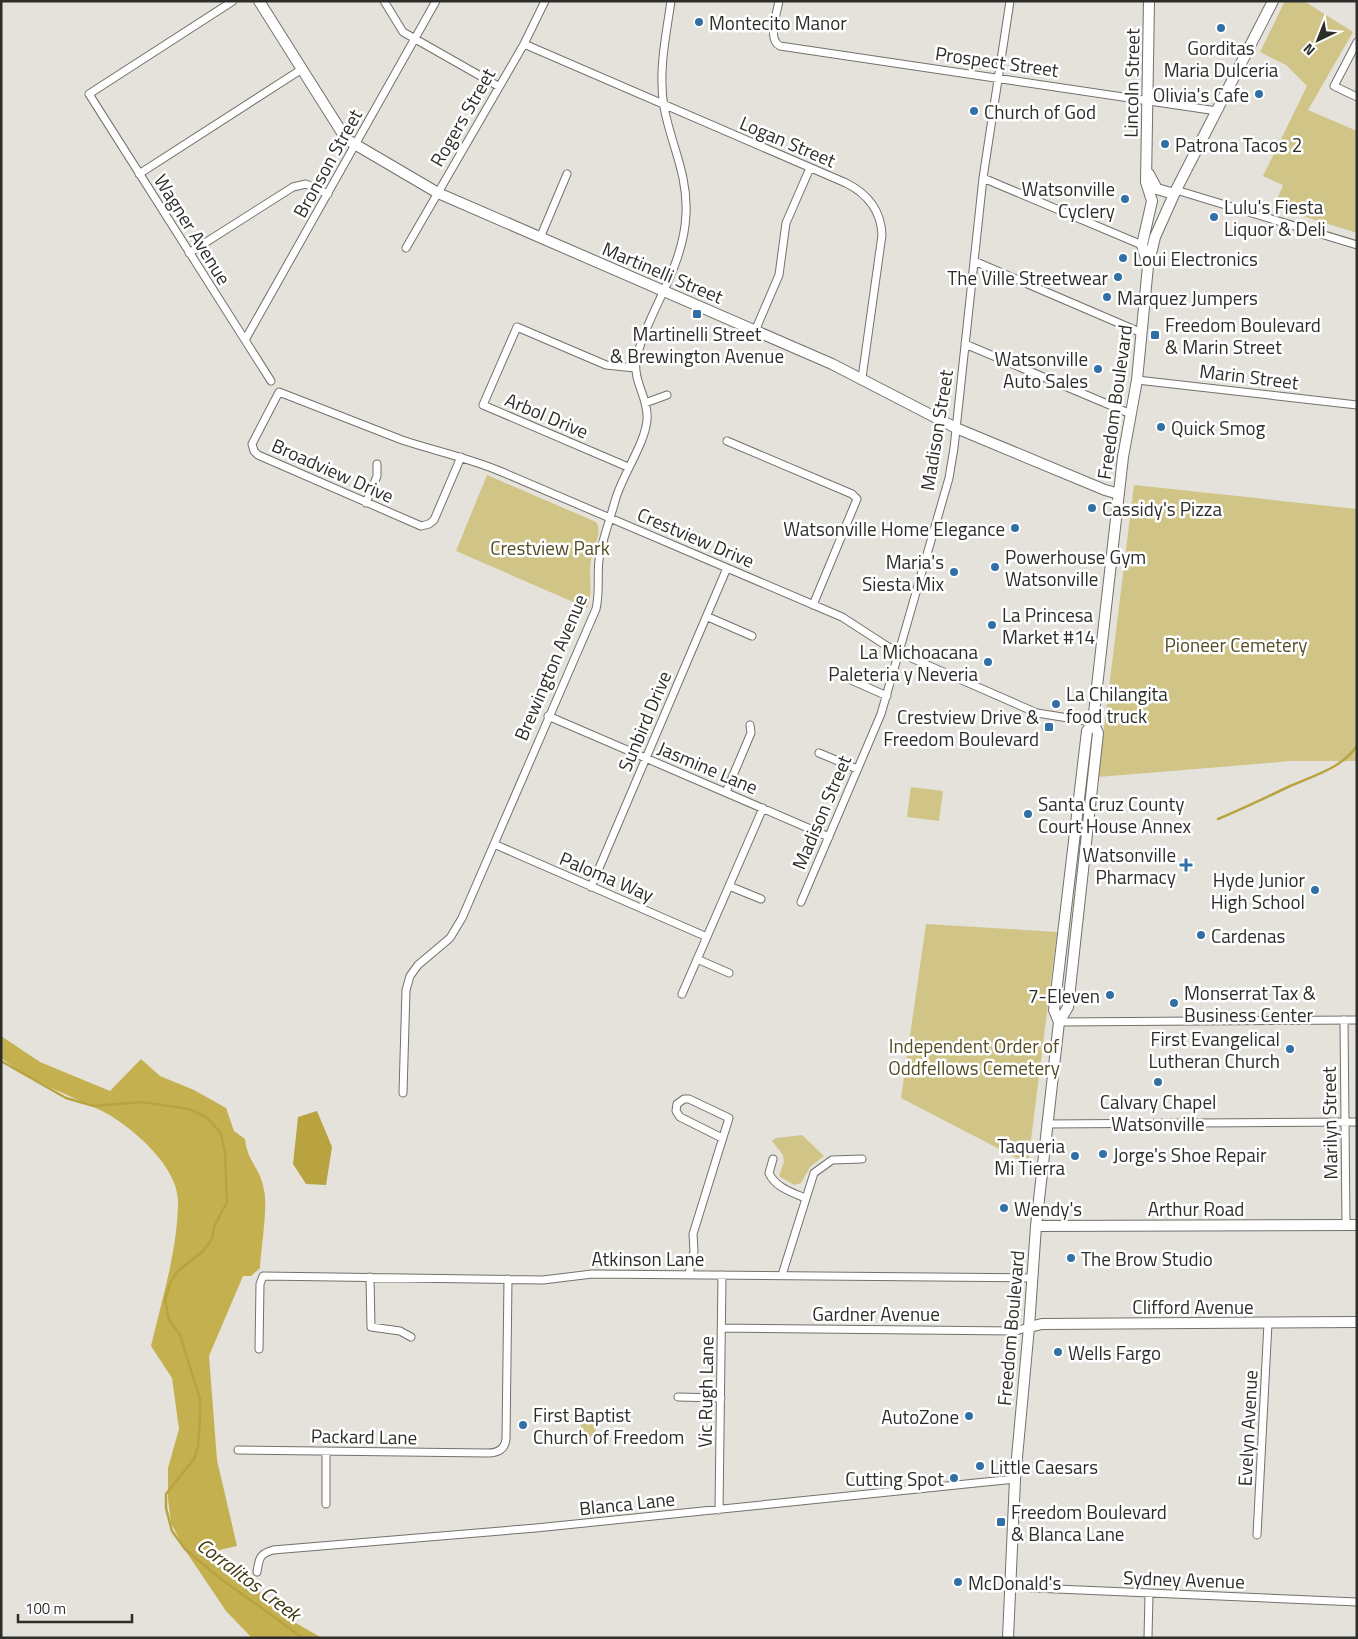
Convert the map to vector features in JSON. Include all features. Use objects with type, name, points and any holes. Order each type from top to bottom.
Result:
[{"type":"street","name":"Wagner Avenue","points":[[233,1],[89,94],[271,381]]},
{"type":"street","name":"Martinelli Street","points":[[259,1],[346,139],[438,193],[862,378],[956,428],[1105,490],[1119,494]]},
{"type":"street","points":[[384,1],[403,32],[498,86]]},
{"type":"street","name":"Bronson Street","points":[[245,340],[436,1]]},
{"type":"street","name":"Rogers Street","points":[[406,248],[524,44],[545,1]]},
{"type":"street","points":[[635,368],[640,347],[681,250],[686,209],[684,174],[664,105],[662,69],[671,1]]},
{"type":"street","name":"Prospect Street","points":[[779,1],[774,41],[780,46],[1217,111]]},
{"type":"street","name":"Madison Street","points":[[800,902],[887,696],[949,478],[983,178],[1010,1]]},
{"type":"street","name":"Lincoln Street","points":[[1149,1],[1148,165],[1146,185],[1152,201]]},
{"type":"street","name":"Freedom Boulevard","points":[[1008,1638],[1015,1479],[1046,1124],[1059,1022],[1068,1007],[1098,732],[1093,722],[1119,494],[1137,380],[1148,266],[1155,237],[1175,192],[1273,1]]},
{"type":"street","points":[[1357,42],[1334,86],[1357,97]]},
{"type":"street","name":"Logan Street","points":[[524,44],[859,190],[871,202],[880,219],[882,235],[862,378]]},
{"type":"street","points":[[139,174],[302,69]]},
{"type":"street","name":"Lincoln Street","points":[[1148,165],[1156,188],[1175,192]]},
{"type":"street","points":[[755,331],[780,275],[786,223],[810,168]]},
{"type":"street","points":[[540,238],[567,174]]},
{"type":"street","points":[[983,178],[1142,245]]},
{"type":"street","points":[[189,252],[293,187],[306,184],[328,194]]},
{"type":"street","points":[[1175,192],[1357,244]]},
{"type":"street","name":"Freedom Boulevard","points":[[1148,266],[1142,245],[1152,201]]},
{"type":"street","points":[[974,261],[1142,333]]},
{"type":"street","name":"Arbol Drive","points":[[628,467],[483,405],[517,327],[606,365],[635,368]]},
{"type":"street","points":[[965,344],[1131,414]]},
{"type":"street","name":"Brewington Avenue","points":[[403,1093],[406,990],[410,976],[418,964],[450,938],[470,901],[548,716],[596,609],[599,594],[599,560],[610,518],[628,467],[646,427],[646,403],[635,368]]},
{"type":"street","name":"Marin Street","points":[[1137,380],[1357,406]]},
{"type":"street","name":"Broadview Drive","points":[[279,392],[252,440],[249,449],[258,455],[417,525],[428,528],[434,520],[462,457]]},
{"type":"street","name":"Crestview Drive","points":[[279,392],[394,437],[485,465],[850,621],[900,653],[1037,713],[1093,722]]},
{"type":"street","points":[[646,403],[667,395]]},
{"type":"street","points":[[727,440],[852,494],[857,499],[813,605]]},
{"type":"street","points":[[366,503],[377,476],[377,464]]},
{"type":"street","name":"Sunbird Drive","points":[[591,887],[728,568]]},
{"type":"street","points":[[708,617],[752,636]]},
{"type":"street","points":[[851,680],[887,696]]},
{"type":"street","name":"Jasmine Lane","points":[[548,716],[829,837]]},
{"type":"street","points":[[726,792],[751,733],[750,725]]},
{"type":"street","points":[[820,753],[857,769]]},
{"type":"street","points":[[682,994],[763,808]]},
{"type":"street","name":"Paloma Way","points":[[494,844],[707,936]]},
{"type":"street","points":[[730,886],[761,899]]},
{"type":"street","points":[[697,959],[729,973]]},
{"type":"street","name":"Marilyn Street","points":[[1344,1020],[1346,1224]]},
{"type":"street","points":[[1059,1022],[1357,1020]]},
{"type":"street","points":[[689,1274],[694,1251],[693,1234],[729,1118],[689,1099],[679,1101],[676,1108],[680,1117],[722,1138]]},
{"type":"street","points":[[1046,1124],[1357,1122]]},
{"type":"street","points":[[773,1159],[768,1173],[772,1179],[781,1187],[804,1198]]},
{"type":"street","points":[[782,1275],[804,1198],[812,1177],[824,1164],[837,1160],[862,1159]]},
{"type":"street","name":"Arthur Road","points":[[1036,1226],[1357,1224]]},
{"type":"street","name":"Atkinson Lane","points":[[259,1349],[260,1284],[263,1276],[543,1280],[587,1274],[1032,1278]]},
{"type":"street","name":"Vic Rugh Lane","points":[[719,1510],[722,1275]]},
{"type":"street","points":[[370,1277],[371,1328],[400,1331],[411,1337]]},
{"type":"street","name":"Packard Lane","points":[[238,1450],[488,1453],[501,1449],[506,1439],[508,1279]]},
{"type":"street","name":"Evelyn Avenue","points":[[1257,1535],[1268,1322]]},
{"type":"street","name":"Clifford Avenue","points":[[1029,1327],[1042,1324],[1357,1322]]},
{"type":"street","name":"Gardner Avenue","points":[[722,1328],[1016,1331],[1029,1327]]},
{"type":"street","points":[[678,1397],[721,1398]]},
{"type":"street","points":[[326,1451],[326,1504]]},
{"type":"street","name":"Blanca Lane","points":[[257,1572],[259,1558],[263,1553],[273,1550],[719,1510],[1015,1479]]},
{"type":"street","name":"Sydney Avenue","points":[[1009,1587],[1357,1602]]},
{"type":"street","points":[[1148,1594],[1148,1638]]},
{"type":"green space","points":[[1285,1],[1304,1],[1353,32],[1308,110],[1357,131],[1357,233],[1274,207],[1283,185],[1263,176],[1307,86],[1286,65],[1260,52]]},
{"type":"green space","name":"Crestview Park","points":[[487,475],[596,522],[598,536],[591,560],[591,591],[587,608],[456,551]]},
{"type":"green space","name":"Pioneer Cemetery","points":[[1134,485],[1357,509],[1357,761],[1292,761],[1098,777]]},
{"type":"green space","points":[[911,787],[943,791],[939,821],[907,817]]},
{"type":"green space","name":"Independent Order of Oddfellows Cemetery","points":[[926,924],[1057,932],[1028,1164],[901,1098]]},
{"type":"green space","points":[[802,1135],[824,1156],[810,1167],[801,1183],[794,1185],[779,1176],[784,1162],[783,1155],[772,1141],[776,1138]]},
{"type":"green space","points":[[581,1414],[596,1414],[595,1437],[581,1437]]},
{"type":"shaded area","points":[[1,1036],[40,1062],[110,1091],[141,1059],[160,1076],[194,1090],[226,1108],[234,1131],[245,1139],[248,1153],[262,1183],[265,1197],[265,1217],[260,1268],[251,1276],[243,1276],[209,1356],[217,1460],[237,1546],[215,1551],[289,1619],[322,1638],[252,1638],[226,1611],[185,1550],[171,1523],[168,1499],[168,1468],[179,1429],[172,1378],[151,1346],[169,1274],[177,1219],[178,1201],[176,1188],[170,1174],[138,1136],[113,1117],[37,1081],[1,1058]]},
{"type":"shaded area","points":[[317,1111],[332,1147],[326,1185],[306,1184],[293,1164],[298,1117]]},
{"type":"waterway","points":[[1218,819],[1325,771],[1343,761],[1357,746]]},
{"type":"waterway","name":"Corralitos Creek","points":[[1,1061],[66,1098],[94,1106],[142,1102],[189,1109],[206,1117],[221,1133],[225,1153],[227,1202],[214,1227],[212,1239],[203,1251],[178,1271],[171,1281],[165,1300],[169,1320],[180,1335],[200,1399],[198,1447],[194,1459],[166,1494],[166,1508],[172,1531],[185,1549],[221,1579],[303,1638]]},
{"type":"place","name":"Montecito Manor","points":[[699,22]]},
{"type":"place","name":"Gorditas Maria Dulceria","points":[[1221,28]]},
{"type":"place","name":"Olivia's Cafe","points":[[1259,94]]},
{"type":"place","name":"Church of God","points":[[974,111]]},
{"type":"place","name":"Patrona Tacos 2","points":[[1165,144]]},
{"type":"place","name":"Watsonville Cyclery","points":[[1125,199]]},
{"type":"place","name":"Lulu's Fiesta Liquor & Deli","points":[[1214,217]]},
{"type":"place","name":"Loui Electronics","points":[[1123,258]]},
{"type":"place","name":"The Ville Streetwear","points":[[1118,277]]},
{"type":"place","name":"Marquez Jumpers","points":[[1107,297]]},
{"type":"place","name":"Martinelli Street & Brewington Avenue","points":[[697,314]]},
{"type":"place","name":"Freedom Boulevard & Marin Street","points":[[1155,335]]},
{"type":"place","name":"Watsonville Auto Sales","points":[[1098,369]]},
{"type":"place","name":"Quick Smog","points":[[1161,427]]},
{"type":"place","name":"Cassidy's Pizza","points":[[1092,508]]},
{"type":"place","name":"Watsonville Home Elegance","points":[[1015,528]]},
{"type":"place","name":"Powerhouse Gym Watsonville","points":[[995,567]]},
{"type":"place","name":"Maria's Siesta Mix","points":[[954,572]]},
{"type":"place","name":"La Princesa Market #14","points":[[992,625]]},
{"type":"place","name":"La Michoacana Paleteria y Neveria","points":[[988,662]]},
{"type":"place","name":"La Chilangita food truck","points":[[1056,704]]},
{"type":"place","name":"Crestview Drive & Freedom Boulevard","points":[[1049,727]]},
{"type":"place","name":"Santa Cruz County Court House Annex","points":[[1028,814]]},
{"type":"place","name":"Watsonville Pharmacy","points":[[1186,865]]},
{"type":"place","name":"Hyde Junior High School","points":[[1315,890]]},
{"type":"place","name":"Cardenas","points":[[1201,935]]},
{"type":"place","name":"7-Eleven","points":[[1110,995]]},
{"type":"place","name":"Monserrat Tax & Business Center","points":[[1174,1003]]},
{"type":"place","name":"First Evangelical Lutheran Church","points":[[1290,1049]]},
{"type":"place","name":"Calvary Chapel Watsonville","points":[[1158,1082]]},
{"type":"place","name":"Jorge's Shoe Repair","points":[[1103,1154]]},
{"type":"place","name":"Taqueria Mi Tierra","points":[[1075,1156]]},
{"type":"place","name":"Wendy's","points":[[1004,1208]]},
{"type":"place","name":"The Brow Studio","points":[[1071,1258]]},
{"type":"place","name":"Wells Fargo","points":[[1058,1352]]},
{"type":"place","name":"AutoZone","points":[[969,1416]]},
{"type":"place","name":"First Baptist Church of Freedom","points":[[523,1425]]},
{"type":"place","name":"Little Caesars","points":[[980,1466]]},
{"type":"place","name":"Cutting Spot","points":[[954,1478]]},
{"type":"place","name":"Freedom Boulevard & Blanca Lane","points":[[1001,1522]]},
{"type":"place","name":"McDonald's","points":[[958,1582]]}]
